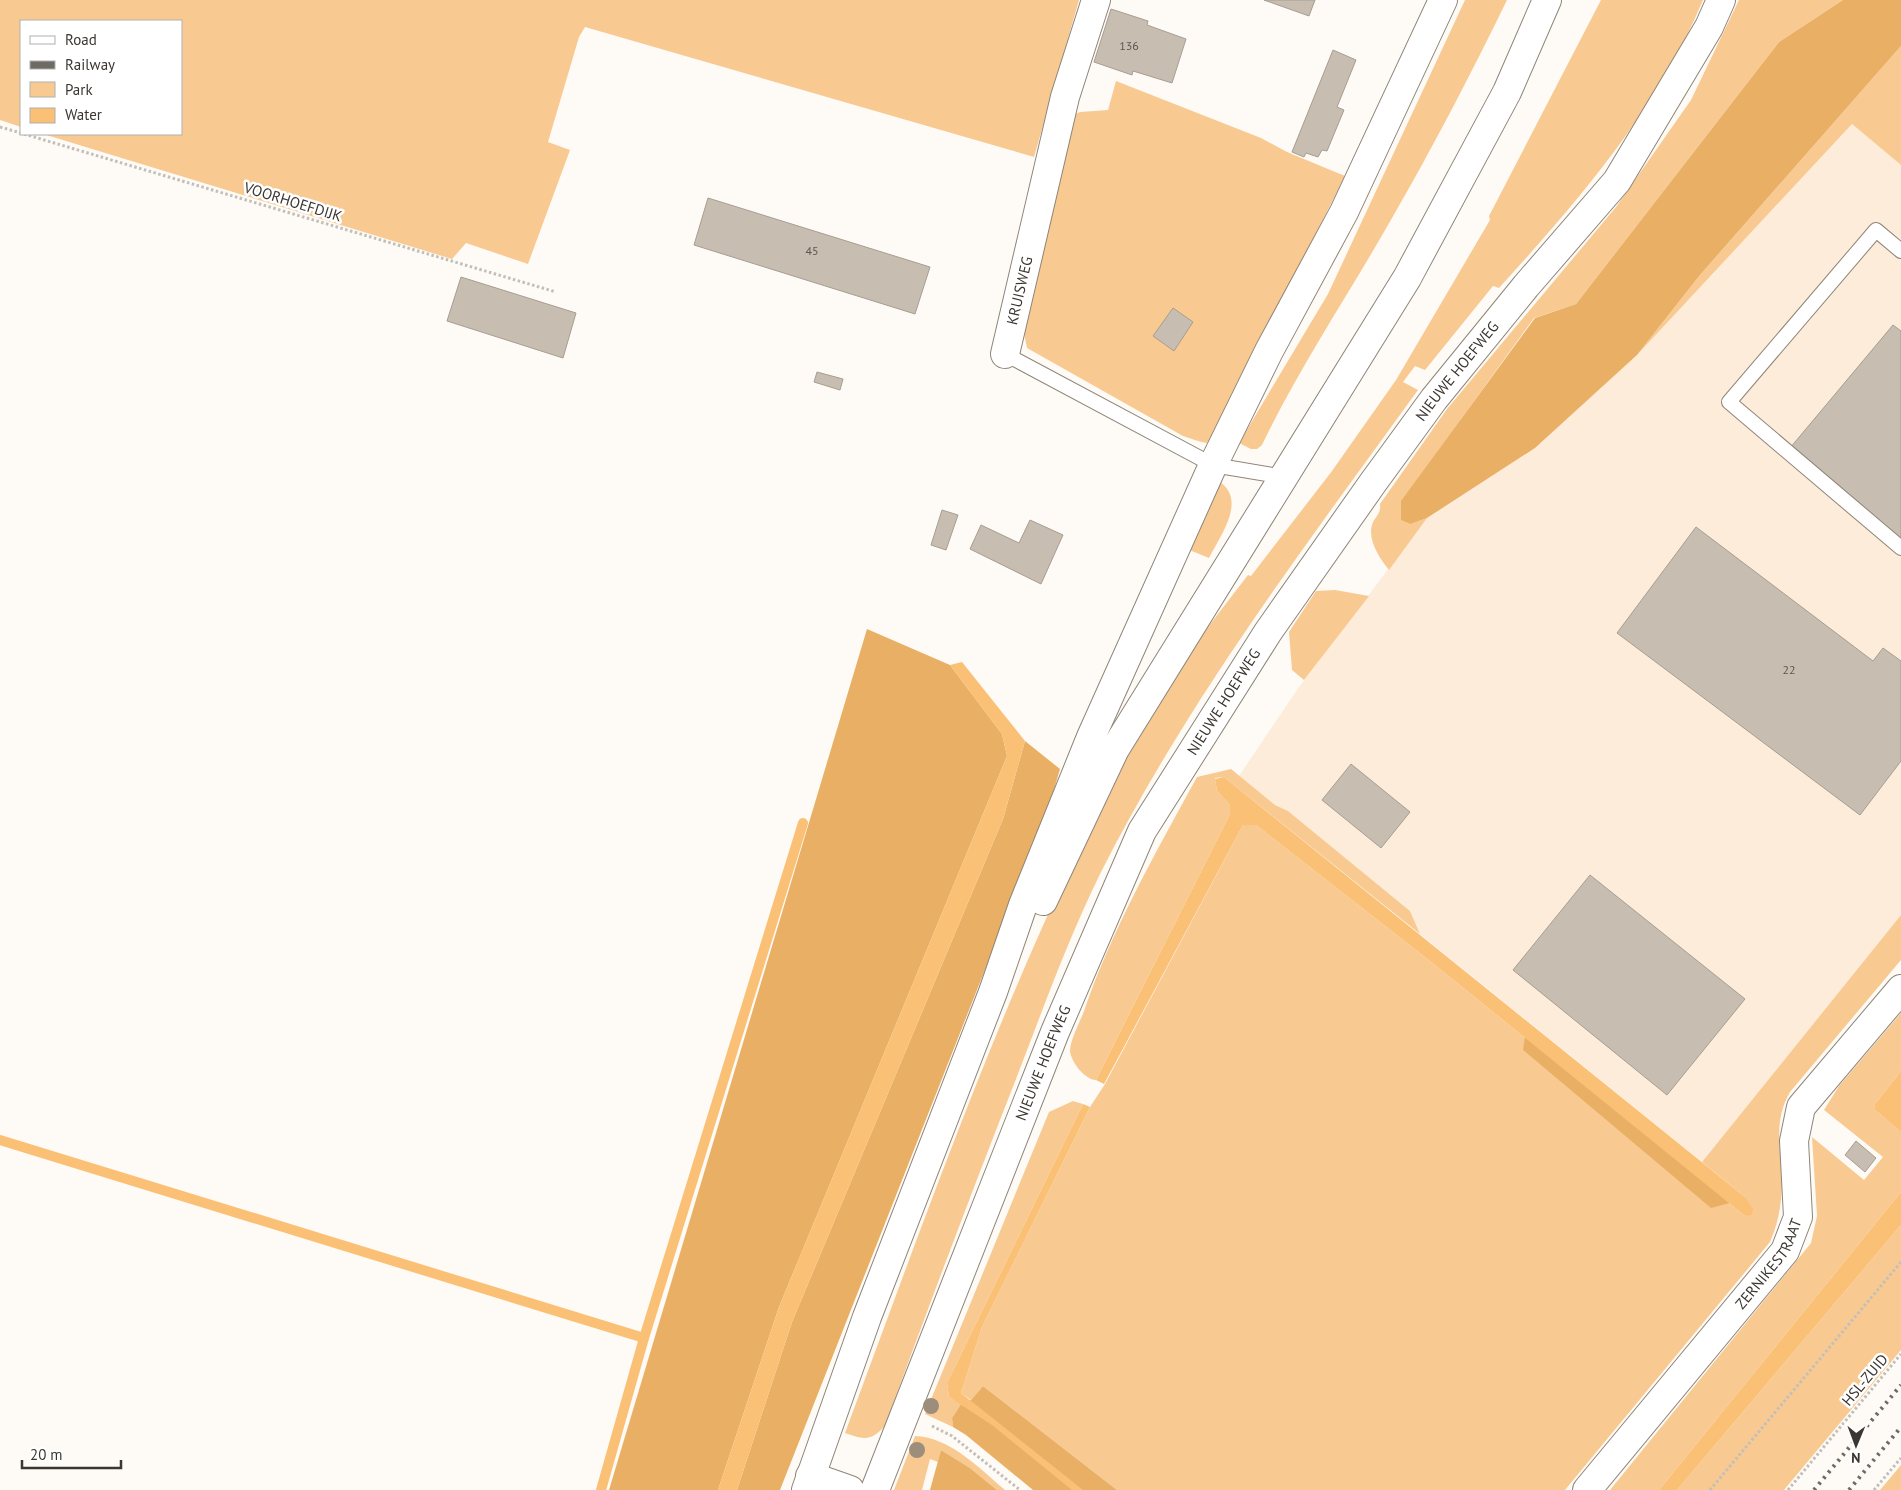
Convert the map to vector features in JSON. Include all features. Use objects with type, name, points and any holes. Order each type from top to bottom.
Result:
[{"type":"street","name":"KRUISWEG","points":[[1005,354],[1065,97],[1096,0]]},
{"type":"street","points":[[850,1490],[808,1483],[922,1172],[993,992],[1023,905],[1091,738],[1213,465],[1269,350],[1344,212],[1443,0]]},
{"type":"street","points":[[993,992],[1038,910],[1115,749],[1412,269],[1507,92],[1547,0]]},
{"type":"street","name":"NIEUWE HOEFWEG","points":[[876,1490],[1055,1032],[1142,831],[1268,632],[1372,484],[1434,400],[1526,286],[1617,180],[1700,43],[1721,0]]},
{"type":"street","name":"ZERNIKESTRAAT","points":[[1587,1490],[1785,1251],[1798,1217],[1794,1141],[1801,1108],[1901,989]]},
{"type":"lane","points":[[1901,251],[1876,230],[1729,402],[1901,548]]},
{"type":"lane","name":"KRUISWEG","points":[[1005,354],[1213,465],[1284,477]]},
{"type":"path","name":"VOORHOEFDIJK","points":[[0,127],[20,132]]},
{"type":"path","name":"VOORHOEFDIJK","points":[[30,135],[556,292]]},
{"type":"path","points":[[1710,1490],[1901,1262]]},
{"type":"path","name":"HSL-ZUID","points":[[1788,1490],[1901,1354]]},
{"type":"path","points":[[934,1427],[952,1436],[1020,1490]]},
{"type":"path","points":[[1874,1490],[1901,1458]]},
{"type":"shaded area","points":[[1843,0],[1901,0],[1901,46],[1700,275],[1637,355],[1535,448],[1427,518],[1411,524],[1401,520],[1401,501],[1535,318],[1576,304],[1779,42]]},
{"type":"shaded area","points":[[1852,124],[1901,165],[1901,915],[1702,1162],[1420,934],[1410,911],[1288,811],[1275,805],[1239,776],[1299,687],[1427,518],[1535,448],[1637,355]]},
{"type":"shaded area","points":[[867,629],[950,665],[1002,734],[1007,756],[779,1307],[718,1490],[609,1490]]},
{"type":"shaded area","points":[[1025,741],[1060,769],[1049,807],[780,1490],[737,1490],[792,1322],[1003,819]]},
{"type":"shaded area","points":[[1525,1036],[1730,1203],[1711,1208],[1523,1050]]},
{"type":"shaded area","points":[[983,1386],[1117,1490],[1033,1490],[966,1435],[953,1427],[952,1418],[961,1404],[971,1400]]},
{"type":"shaded area","points":[[941,1450],[970,1468],[997,1490],[930,1490]]},
{"type":"green space","points":[[0,0],[1079,0],[1034,157],[585,27],[579,37],[548,142],[570,150],[528,264],[466,243],[452,259],[46,135],[182,135],[182,20],[20,20],[20,127],[0,120]]},
{"type":"green space","points":[[1465,0],[1507,0],[1451,110],[1376,246],[1308,358],[1262,445],[1257,449],[1251,449],[1239,443],[1328,294]]},
{"type":"green space","points":[[1601,0],[1703,0],[1663,79],[1639,117],[1586,188],[1499,288],[1493,286],[1425,370],[1415,366],[1403,382],[1418,390],[1250,625],[1171,746],[1101,872],[1067,948],[966,1209],[885,1426],[876,1434],[867,1438],[845,1433],[944,1167],[1014,991],[1052,905],[1136,736],[1161,694],[1189,653],[1248,575],[1251,576],[1332,471],[1396,380],[1490,220],[1489,216]]},
{"type":"green space","points":[[1739,0],[1843,0],[1779,42],[1576,304],[1534,318],[1402,501],[1411,524],[1427,518],[1389,570],[1381,560],[1371,535],[1371,528],[1379,512],[1380,504],[1447,409],[1616,207],[1691,100]]},
{"type":"green space","points":[[1901,46],[1901,165],[1852,124],[1637,355],[1700,275]]},
{"type":"green space","points":[[1116,81],[1261,138],[1287,152],[1345,176],[1211,441],[1206,443],[1183,436],[1027,348],[1022,324],[1073,115],[1080,112],[1108,110]]},
{"type":"green space","points":[[1220,482],[1228,490],[1231,499],[1231,509],[1229,519],[1209,558],[1187,549]]},
{"type":"green space","points":[[1335,590],[1369,596],[1304,680],[1292,670],[1289,632],[1316,591]]},
{"type":"green space","points":[[1231,769],[1275,805],[1288,811],[1410,911],[1420,934],[1224,777],[1215,778],[1217,791],[1230,805],[1230,814],[1096,1080],[1087,1077],[1073,1059],[1070,1050],[1071,1045],[1095,980],[1121,921],[1197,777]]},
{"type":"green space","points":[[1243,825],[1256,825],[1435,965],[1745,1216],[1745,1197],[1702,1162],[1901,915],[1901,960],[1790,1092],[1785,1103],[1781,1113],[1779,1135],[1782,1179],[1781,1203],[1776,1227],[1770,1242],[1565,1490],[1117,1490],[983,1386],[971,1400],[961,1393],[982,1327],[1090,1107],[1105,1084]]},
{"type":"green space","points":[[1901,1013],[1901,1071],[1875,1104],[1874,1109],[1901,1132],[1901,1192],[1659,1490],[1610,1490],[1811,1243],[1817,1216],[1812,1137],[1864,1180],[1883,1157],[1824,1110],[1839,1086]]},
{"type":"green space","points":[[1073,1101],[1083,1104],[947,1383],[949,1397],[961,1404],[952,1418],[953,1427],[925,1414],[1049,1112]]},
{"type":"green space","points":[[1901,1225],[1901,1350],[1784,1490],[1677,1490]]},
{"type":"green space","points":[[915,1436],[928,1438],[952,1448],[975,1464],[1005,1490],[997,1490],[970,1468],[941,1450],[938,1462],[930,1459],[922,1490],[894,1490]]},
{"type":"green space","points":[[1901,1465],[1901,1490],[1880,1490]]},
{"type":"water","points":[[962,662],[1025,741],[1003,819],[792,1322],[737,1490],[718,1490],[779,1307],[1007,756],[1002,734],[950,665]]},
{"type":"water","points":[[1224,777],[1745,1197],[1753,1209],[1752,1215],[1745,1216],[1435,965],[1256,825],[1243,825],[1104,1084],[1096,1080],[1230,814],[1230,805],[1217,791],[1215,779]]},
{"type":"water","points":[[1901,1071],[1901,1132],[1874,1109],[1875,1104]]},
{"type":"water","points":[[1083,1104],[1090,1107],[982,1327],[961,1393],[1083,1490],[1072,1490],[992,1425],[949,1397],[947,1383]]},
{"type":"water","points":[[1901,1192],[1901,1225],[1677,1490],[1659,1490]]},
{"type":"building","points":[[1264,0],[1315,0],[1309,16]]},
{"type":"building","points":[[1111,9],[1148,21],[1147,25],[1186,39],[1172,83],[1133,71],[1132,75],[1094,62]]},
{"type":"building","points":[[1333,50],[1356,60],[1337,107],[1344,110],[1327,151],[1322,150],[1318,157],[1306,153],[1304,157],[1292,152]]},
{"type":"building","points":[[708,198],[930,267],[915,314],[694,245]]},
{"type":"building","points":[[461,277],[576,313],[563,358],[447,321]]},
{"type":"building","points":[[1173,308],[1193,322],[1174,351],[1153,336]]},
{"type":"building","points":[[1893,325],[1901,331],[1901,540],[1790,448]]},
{"type":"building","points":[[817,372],[843,379],[840,390],[814,382]]},
{"type":"building","points":[[942,510],[958,515],[946,550],[931,545]]},
{"type":"building","points":[[1030,520],[1063,535],[1041,584],[970,549],[981,525],[1019,543]]},
{"type":"building","points":[[1696,527],[1873,661],[1883,648],[1901,661],[1901,761],[1860,815],[1617,633]]},
{"type":"building","points":[[1351,764],[1410,812],[1381,848],[1322,800]]},
{"type":"building","points":[[1590,875],[1745,999],[1667,1095],[1513,970]]},
{"type":"building","points":[[1856,1141],[1876,1158],[1865,1172],[1845,1155]]},
{"type":"waterway","points":[[601,1490],[644,1338],[803,823]]},
{"type":"waterway","points":[[0,1140],[644,1338]]},
{"type":"railway","points":[[1814,1490],[1901,1385]]},
{"type":"railway","points":[[1849,1490],[1901,1427]]}]
